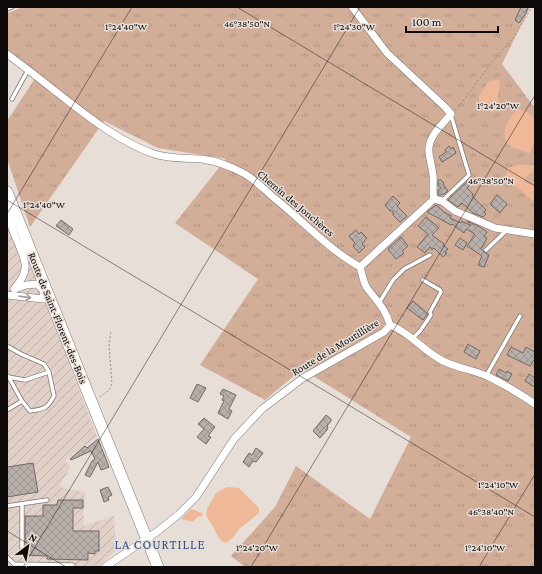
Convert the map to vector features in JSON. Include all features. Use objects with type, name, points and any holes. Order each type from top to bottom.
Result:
[{"type":"main road","name":"Route de Saint-Florent-des-Bois","points":[[7,192],[158,567]]},
{"type":"main road","name":"Route de Saint-Florent-des-Bois","points":[[7,206],[86,401],[108,445]]},
{"type":"street","points":[[352,7],[387,53],[451,114],[432,137],[429,144],[429,153],[434,176],[432,191],[434,199]]},
{"type":"street","name":"Chemin des Jonchères","points":[[7,54],[95,122],[140,148],[155,154],[218,163],[246,175],[346,259],[360,267]]},
{"type":"street","points":[[360,267],[434,199]]},
{"type":"street","points":[[434,199],[442,201],[455,212],[495,228],[535,234]]},
{"type":"street","points":[[7,212],[24,258],[25,269],[24,276],[10,290]]},
{"type":"street","name":"Route de la Moutillière","points":[[105,567],[179,514],[196,497],[234,439],[262,409],[303,378],[384,332],[390,325],[388,317],[366,286],[360,267]]},
{"type":"street","points":[[38,269],[41,291],[60,332],[71,351]]},
{"type":"street","points":[[10,290],[26,285],[41,291]]},
{"type":"street","points":[[7,295],[41,291]]},
{"type":"street","points":[[390,325],[399,328],[442,360],[486,376],[515,390],[535,404]]},
{"type":"lane","points":[[7,9],[12,7]]},
{"type":"lane","points":[[12,99],[28,70]]},
{"type":"lane","points":[[442,201],[469,175],[451,114]]},
{"type":"lane","points":[[486,250],[507,230]]},
{"type":"lane","points":[[379,303],[393,280],[404,269],[430,255]]},
{"type":"lane","points":[[413,338],[431,315],[430,312],[441,292],[424,280]]},
{"type":"lane","points":[[486,376],[520,316]]},
{"type":"lane","points":[[7,346],[44,364],[49,372],[54,396],[49,406],[42,410],[30,411],[7,377]]},
{"type":"lane","points":[[7,377],[26,380],[49,372]]},
{"type":"lane","points":[[7,410],[22,401]]},
{"type":"lane","points":[[7,506],[47,500]]},
{"type":"lane","points":[[22,504],[22,551]]},
{"type":"lane","points":[[7,557],[14,564],[73,565]]},
{"type":"path","points":[[451,114],[460,105],[492,62],[514,36],[532,7]]},
{"type":"path","points":[[93,406],[98,399],[109,390],[112,384],[109,345],[111,331]]},
{"type":"shaded area","points":[[499,80],[498,108],[492,112],[485,108],[479,101],[479,96],[489,81]]},
{"type":"shaded area","points":[[520,109],[531,115],[536,124],[535,137],[530,153],[513,148],[506,141],[505,131],[508,120]]},
{"type":"shaded area","points":[[518,165],[535,165],[535,172],[533,171],[525,178],[524,181],[528,184],[532,184],[535,178],[535,202],[512,184],[504,182],[508,168]]},
{"type":"shaded area","points":[[7,199],[97,437],[65,460],[71,466],[59,487],[85,492],[83,526],[114,516],[116,550],[99,567],[7,567]]},
{"type":"shaded area","points":[[227,487],[239,488],[259,508],[259,513],[239,529],[233,538],[226,543],[221,541],[206,515],[207,509],[216,493]]},
{"type":"shaded area","points":[[191,509],[202,513],[203,516],[197,517],[193,522],[181,519]]},
{"type":"green space","points":[[24,7],[530,7],[502,64],[535,108],[535,567],[245,567],[231,556],[275,507],[296,466],[370,519],[411,437],[302,369],[265,400],[200,365],[258,279],[175,223],[226,159],[158,148],[104,121],[30,227],[7,159],[7,121],[36,77],[7,51],[7,13]]},
{"type":"building","points":[[521,7],[528,7],[519,23],[515,20]]},
{"type":"building","points":[[449,146],[451,149],[453,147],[456,153],[442,162],[439,157],[446,152],[445,150]]},
{"type":"building","points":[[440,179],[448,191],[444,194],[438,195],[438,190],[441,188],[438,185],[438,181]]},
{"type":"building","points":[[468,181],[470,185],[467,188],[473,194],[472,196],[486,210],[484,212],[486,214],[483,217],[473,213],[462,203],[458,207],[448,200]]},
{"type":"building","points":[[497,195],[507,204],[500,213],[490,204]]},
{"type":"building","points":[[393,196],[400,203],[397,206],[407,216],[400,222],[393,215],[393,211],[390,211],[385,205]]},
{"type":"building","points":[[436,205],[451,216],[450,218],[461,223],[462,221],[471,226],[467,221],[487,232],[484,236],[487,238],[481,249],[489,255],[484,267],[478,265],[482,256],[467,246],[475,234],[466,229],[464,233],[452,224],[451,225],[427,212]]},
{"type":"building","points":[[426,217],[439,228],[432,235],[448,249],[445,252],[447,253],[443,257],[434,248],[432,250],[430,247],[425,253],[417,247],[428,234],[418,226]]},
{"type":"building","points":[[61,220],[73,229],[69,235],[56,226]]},
{"type":"building","points":[[356,230],[359,234],[361,232],[367,238],[362,244],[365,247],[359,253],[353,246],[355,243],[349,236]]},
{"type":"building","points":[[401,237],[408,246],[402,251],[404,253],[396,259],[388,249]]},
{"type":"building","points":[[460,238],[467,243],[463,250],[455,245]]},
{"type":"building","points":[[413,301],[427,313],[423,320],[407,308]]},
{"type":"building","points":[[468,344],[480,351],[476,359],[464,352]]},
{"type":"building","points":[[511,347],[523,353],[526,347],[535,352],[535,358],[530,366],[507,355]]},
{"type":"building","points":[[499,369],[506,373],[507,371],[512,374],[508,381],[496,375]]},
{"type":"building","points":[[529,374],[535,378],[535,387],[525,381]]},
{"type":"building","points":[[197,384],[206,388],[198,402],[190,398]]},
{"type":"building","points":[[223,389],[236,395],[229,409],[232,411],[228,419],[218,413],[224,401],[222,400],[224,396],[220,394]]},
{"type":"building","points":[[326,415],[331,419],[331,421],[327,426],[327,430],[320,438],[313,431]]},
{"type":"building","points":[[204,418],[215,427],[208,436],[211,437],[206,444],[197,437],[204,429],[198,424]]},
{"type":"building","points":[[98,439],[109,467],[101,470],[98,462],[90,477],[85,475],[92,461],[95,459],[91,451],[71,460],[70,459],[85,446],[87,448]]},
{"type":"building","points":[[256,448],[263,453],[256,462],[253,461],[249,467],[243,462],[249,453],[252,455]]},
{"type":"building","points":[[33,463],[38,492],[7,497],[7,467]]},
{"type":"building","points":[[108,487],[112,495],[108,497],[109,500],[104,502],[100,490]]},
{"type":"building","points":[[58,500],[83,500],[83,508],[73,508],[73,531],[99,531],[99,551],[95,551],[95,554],[88,553],[88,560],[47,559],[47,556],[24,555],[25,516],[43,516],[43,505],[57,505]]},
{"type":"district","name":"LA COURTILLE","points":[[160,544]]}]
